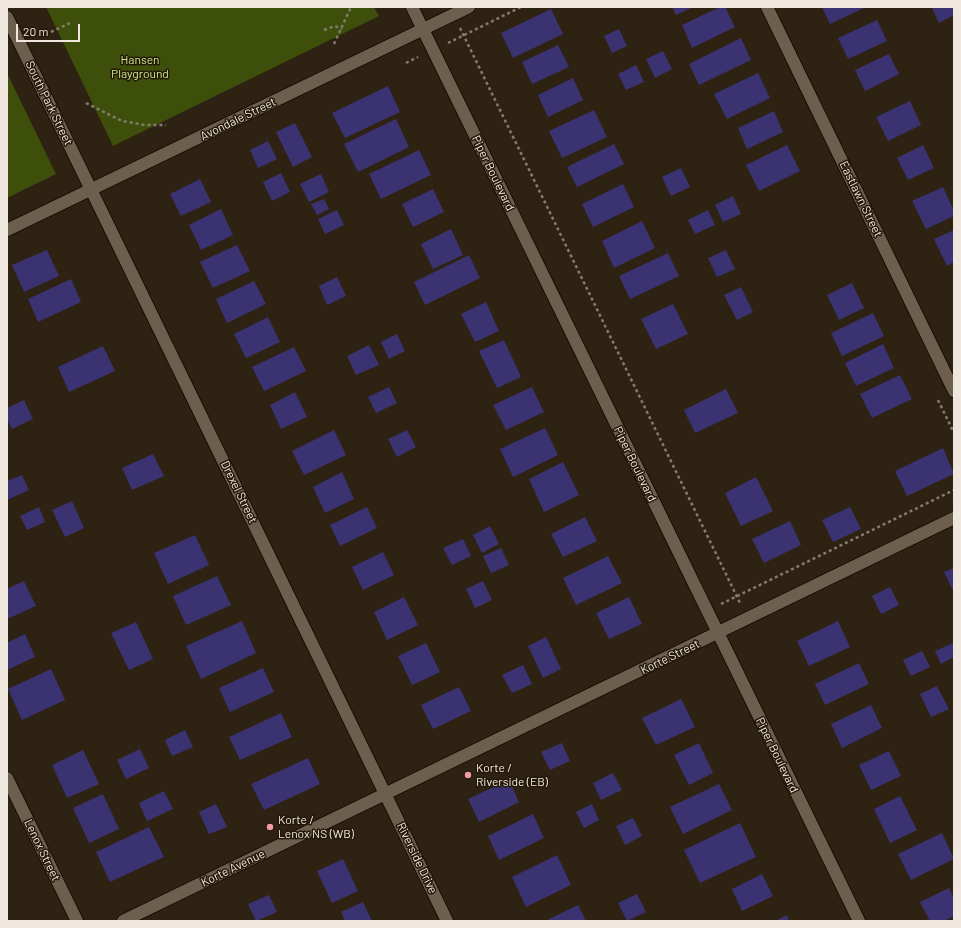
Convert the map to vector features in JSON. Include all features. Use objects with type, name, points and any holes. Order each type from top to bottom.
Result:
[{"type":"street","name":"Piper Boulevard","points":[[412,7],[858,921]]},
{"type":"street","name":"Avondale Street","points":[[7,230],[468,7]]},
{"type":"street","name":"Eastlawn Street","points":[[767,7],[954,391]]},
{"type":"street","name":"South Park Street","points":[[7,17],[91,190]]},
{"type":"street","name":"Drexel Street","points":[[91,190],[386,794]]},
{"type":"street","name":"Korte Street","points":[[386,794],[954,518]]},
{"type":"street","name":"Lenox Street","points":[[7,778],[77,921]]},
{"type":"street","name":"Korte Avenue","points":[[124,921],[386,794]]},
{"type":"street","name":"Riverside Drive","points":[[386,794],[447,921]]},
{"type":"path","points":[[334,44],[351,7]]},
{"type":"path","points":[[406,63],[521,7]]},
{"type":"path","points":[[453,14],[748,619]]},
{"type":"path","points":[[51,32],[70,23]]},
{"type":"path","points":[[324,30],[335,26],[342,28]]},
{"type":"path","points":[[86,103],[122,121],[145,125],[166,125]]},
{"type":"path","points":[[706,611],[954,490]]},
{"type":"green space","name":"Hansen Playground","points":[[46,7],[374,7],[379,16],[113,146]]},
{"type":"green space","points":[[7,73],[56,174],[7,198]]},
{"type":"building","points":[[672,7],[693,7],[676,15]]},
{"type":"building","points":[[720,7],[725,7],[735,27],[692,48],[682,25]]},
{"type":"building","points":[[822,7],[866,7],[830,24]]},
{"type":"building","points":[[953,7],[954,15],[939,23],[932,8]]},
{"type":"building","points":[[551,9],[563,34],[513,58],[501,33]]},
{"type":"building","points":[[877,20],[887,41],[848,59],[838,38]]},
{"type":"building","points":[[619,29],[627,46],[612,53],[604,36]]},
{"type":"building","points":[[741,38],[751,60],[699,85],[689,64]]},
{"type":"building","points":[[558,45],[569,67],[532,84],[522,62]]},
{"type":"building","points":[[663,51],[672,69],[655,78],[646,59]]},
{"type":"building","points":[[889,54],[899,74],[865,91],[855,70]]},
{"type":"building","points":[[636,65],[644,82],[626,90],[618,74]]},
{"type":"building","points":[[758,73],[770,98],[727,119],[714,94]]},
{"type":"building","points":[[573,78],[583,100],[548,117],[538,95]]},
{"type":"building","points":[[388,86],[400,112],[345,138],[332,113]]},
{"type":"building","points":[[910,101],[921,125],[888,141],[876,117]]},
{"type":"building","points":[[594,110],[607,137],[562,158],[549,131]]},
{"type":"building","points":[[774,111],[783,132],[747,149],[738,128]]},
{"type":"building","points":[[396,119],[409,147],[358,172],[344,144]]},
{"type":"building","points":[[295,123],[312,157],[293,167],[276,132]]},
{"type":"building","points":[[268,141],[277,159],[258,168],[250,150]]},
{"type":"building","points":[[614,144],[624,164],[577,187],[567,167]]},
{"type":"building","points":[[787,145],[800,171],[759,191],[746,165]]},
{"type":"building","points":[[923,145],[934,168],[908,180],[897,158]]},
{"type":"building","points":[[419,150],[431,175],[381,199],[369,174]]},
{"type":"building","points":[[681,168],[690,187],[671,196],[662,177]]},
{"type":"building","points":[[281,173],[290,192],[272,201],[263,182]]},
{"type":"building","points":[[321,174],[329,192],[309,202],[300,184]]},
{"type":"building","points":[[200,179],[211,202],[181,216],[170,194]]},
{"type":"building","points":[[623,184],[634,207],[593,227],[582,204]]},
{"type":"building","points":[[943,187],[954,211],[954,216],[926,229],[912,201]]},
{"type":"building","points":[[433,189],[444,212],[413,227],[402,204]]},
{"type":"building","points":[[733,196],[741,214],[723,222],[715,205]]},
{"type":"building","points":[[324,199],[329,209],[317,215],[311,204]]},
{"type":"building","points":[[221,209],[233,235],[201,250],[189,225]]},
{"type":"building","points":[[337,210],[344,225],[325,234],[318,219]]},
{"type":"building","points":[[708,210],[715,225],[695,234],[688,220]]},
{"type":"building","points":[[642,221],[655,248],[614,268],[602,241]]},
{"type":"building","points":[[451,229],[463,255],[433,269],[421,244]]},
{"type":"building","points":[[954,230],[954,262],[947,266],[934,239]]},
{"type":"building","points":[[237,245],[250,271],[213,288],[200,262]]},
{"type":"building","points":[[47,250],[59,276],[24,292],[12,265]]},
{"type":"building","points":[[726,250],[735,269],[717,277],[708,258]]},
{"type":"building","points":[[668,253],[679,276],[630,299],[619,276]]},
{"type":"building","points":[[469,255],[480,278],[425,305],[414,282]]},
{"type":"building","points":[[337,277],[346,296],[327,305],[319,286]]},
{"type":"building","points":[[71,279],[81,302],[38,322],[28,299]]},
{"type":"building","points":[[254,281],[266,304],[227,323],[216,299]]},
{"type":"building","points":[[852,283],[864,308],[839,320],[827,295]]},
{"type":"building","points":[[741,287],[753,312],[737,320],[724,295]]},
{"type":"building","points":[[486,302],[499,331],[475,342],[461,314]]},
{"type":"building","points":[[673,304],[688,334],[656,349],[641,319]]},
{"type":"building","points":[[873,313],[884,336],[842,356],[831,333]]},
{"type":"building","points":[[268,317],[280,342],[246,358],[234,334]]},
{"type":"building","points":[[397,334],[405,351],[389,359],[381,342]]},
{"type":"building","points":[[504,340],[521,377],[497,388],[479,351]]},
{"type":"building","points":[[883,344],[894,368],[856,386],[845,363]]},
{"type":"building","points":[[369,345],[379,365],[356,375],[347,356]]},
{"type":"building","points":[[103,346],[115,371],[69,392],[58,367]]},
{"type":"building","points":[[294,347],[306,371],[264,391],[252,367]]},
{"type":"building","points":[[900,375],[912,399],[872,418],[860,394]]},
{"type":"building","points":[[389,387],[397,403],[376,413],[368,397]]},
{"type":"building","points":[[532,387],[544,412],[506,430],[493,405]]},
{"type":"building","points":[[726,389],[738,413],[695,433],[684,410]]},
{"type":"building","points":[[295,392],[307,417],[281,429],[270,405]]},
{"type":"building","points":[[24,400],[33,419],[12,429],[7,419],[7,408]]},
{"type":"building","points":[[545,428],[558,455],[513,477],[500,449]]},
{"type":"building","points":[[334,430],[346,455],[304,475],[292,451]]},
{"type":"building","points":[[407,430],[416,447],[397,457],[388,439]]},
{"type":"building","points":[[943,448],[954,474],[907,496],[895,471]]},
{"type":"building","points":[[153,454],[164,476],[132,490],[122,468]]},
{"type":"building","points":[[563,462],[579,495],[544,512],[529,479]]},
{"type":"building","points":[[342,472],[354,499],[325,513],[313,487]]},
{"type":"building","points":[[22,475],[29,490],[7,500],[7,481]]},
{"type":"building","points":[[756,477],[773,511],[741,526],[725,493]]},
{"type":"building","points":[[72,501],[84,528],[65,537],[52,510]]},
{"type":"building","points":[[39,507],[45,522],[27,530],[20,516]]},
{"type":"building","points":[[367,507],[377,528],[340,546],[330,525]]},
{"type":"building","points":[[850,507],[861,529],[833,542],[822,520]]},
{"type":"building","points":[[585,517],[597,541],[563,557],[551,534]]},
{"type":"building","points":[[790,521],[801,545],[764,563],[752,539]]},
{"type":"building","points":[[490,526],[499,544],[482,553],[473,535]]},
{"type":"building","points":[[195,535],[209,565],[168,584],[154,553]]},
{"type":"building","points":[[463,539],[471,556],[452,565],[443,548]]},
{"type":"building","points":[[501,548],[509,565],[491,573],[483,556]]},
{"type":"building","points":[[383,552],[394,575],[363,590],[352,567]]},
{"type":"building","points":[[608,556],[622,583],[576,605],[563,578]]},
{"type":"building","points":[[954,568],[954,593],[944,572]]},
{"type":"building","points":[[217,576],[231,605],[186,625],[173,596]]},
{"type":"building","points":[[24,581],[36,606],[7,619],[7,589]]},
{"type":"building","points":[[483,581],[492,600],[475,608],[466,589]]},
{"type":"building","points":[[890,587],[899,605],[881,614],[872,596]]},
{"type":"building","points":[[404,597],[418,625],[387,640],[374,612]]},
{"type":"building","points":[[629,597],[642,624],[609,639],[596,613]]},
{"type":"building","points":[[242,621],[256,653],[201,679],[186,646]]},
{"type":"building","points":[[838,621],[850,647],[809,666],[797,641]]},
{"type":"building","points":[[136,622],[153,659],[129,670],[111,633]]},
{"type":"building","points":[[25,634],[35,657],[7,670],[7,643]]},
{"type":"building","points":[[546,637],[561,669],[543,678],[528,646]]},
{"type":"building","points":[[426,643],[440,672],[412,685],[398,656]]},
{"type":"building","points":[[953,643],[954,657],[941,664],[935,651]]},
{"type":"building","points":[[922,651],[930,667],[911,676],[903,660]]},
{"type":"building","points":[[859,663],[869,684],[825,705],[815,684]]},
{"type":"building","points":[[523,665],[532,684],[512,693],[502,675]]},
{"type":"building","points":[[263,668],[274,692],[230,712],[219,688]]},
{"type":"building","points":[[51,669],[65,700],[22,720],[8,689]]},
{"type":"building","points":[[937,686],[949,709],[931,717],[920,694]]},
{"type":"building","points":[[459,687],[471,711],[433,729],[421,705]]},
{"type":"building","points":[[681,699],[695,727],[656,745],[642,718]]},
{"type":"building","points":[[871,705],[882,728],[842,748],[831,724]]},
{"type":"building","points":[[281,713],[292,737],[240,760],[229,737]]},
{"type":"building","points":[[185,730],[193,747],[172,756],[165,740]]},
{"type":"building","points":[[562,743],[570,761],[550,770],[541,752]]},
{"type":"building","points":[[699,743],[713,773],[689,785],[674,755]]},
{"type":"building","points":[[140,749],[149,768],[126,779],[117,760]]},
{"type":"building","points":[[83,750],[99,784],[67,798],[52,765]]},
{"type":"building","points":[[889,751],[901,776],[871,790],[859,765]]},
{"type":"building","points":[[308,758],[320,784],[264,810],[251,784]]},
{"type":"building","points":[[613,773],[622,790],[601,800],[593,783]]},
{"type":"building","points":[[509,780],[519,802],[479,822],[468,799]]},
{"type":"building","points":[[719,784],[732,810],[683,834],[670,807]]},
{"type":"building","points":[[164,791],[173,809],[147,821],[139,803]]},
{"type":"building","points":[[103,794],[119,829],[89,843],[73,808]]},
{"type":"building","points":[[900,796],[917,830],[890,843],[874,809]]},
{"type":"building","points":[[216,804],[227,827],[209,834],[199,812]]},
{"type":"building","points":[[592,804],[599,820],[584,828],[576,812]]},
{"type":"building","points":[[533,814],[544,838],[499,860],[488,836]]},
{"type":"building","points":[[633,818],[642,836],[625,845],[616,826]]},
{"type":"building","points":[[740,823],[756,857],[700,883],[684,850]]},
{"type":"building","points":[[149,827],[164,857],[110,882],[96,852]]},
{"type":"building","points":[[942,833],[954,859],[911,880],[898,854]]},
{"type":"building","points":[[557,855],[571,885],[526,907],[512,877]]},
{"type":"building","points":[[343,859],[358,891],[332,903],[317,871]]},
{"type":"building","points":[[762,874],[773,896],[742,911],[732,889]]},
{"type":"building","points":[[949,888],[954,899],[954,916],[944,921],[930,921],[920,902]]},
{"type":"building","points":[[637,894],[646,912],[627,921],[618,903]]},
{"type":"building","points":[[269,895],[277,912],[256,921],[248,904]]},
{"type":"building","points":[[363,902],[372,921],[345,921],[341,912]]},
{"type":"building","points":[[578,905],[586,921],[545,921]]},
{"type":"building","points":[[787,915],[789,921],[775,921]]},
{"type":"place","name":"Korte / Riverside (EB)","points":[[468,775]]},
{"type":"place","name":"Korte / Lenox NS (WB)","points":[[270,827]]}]
